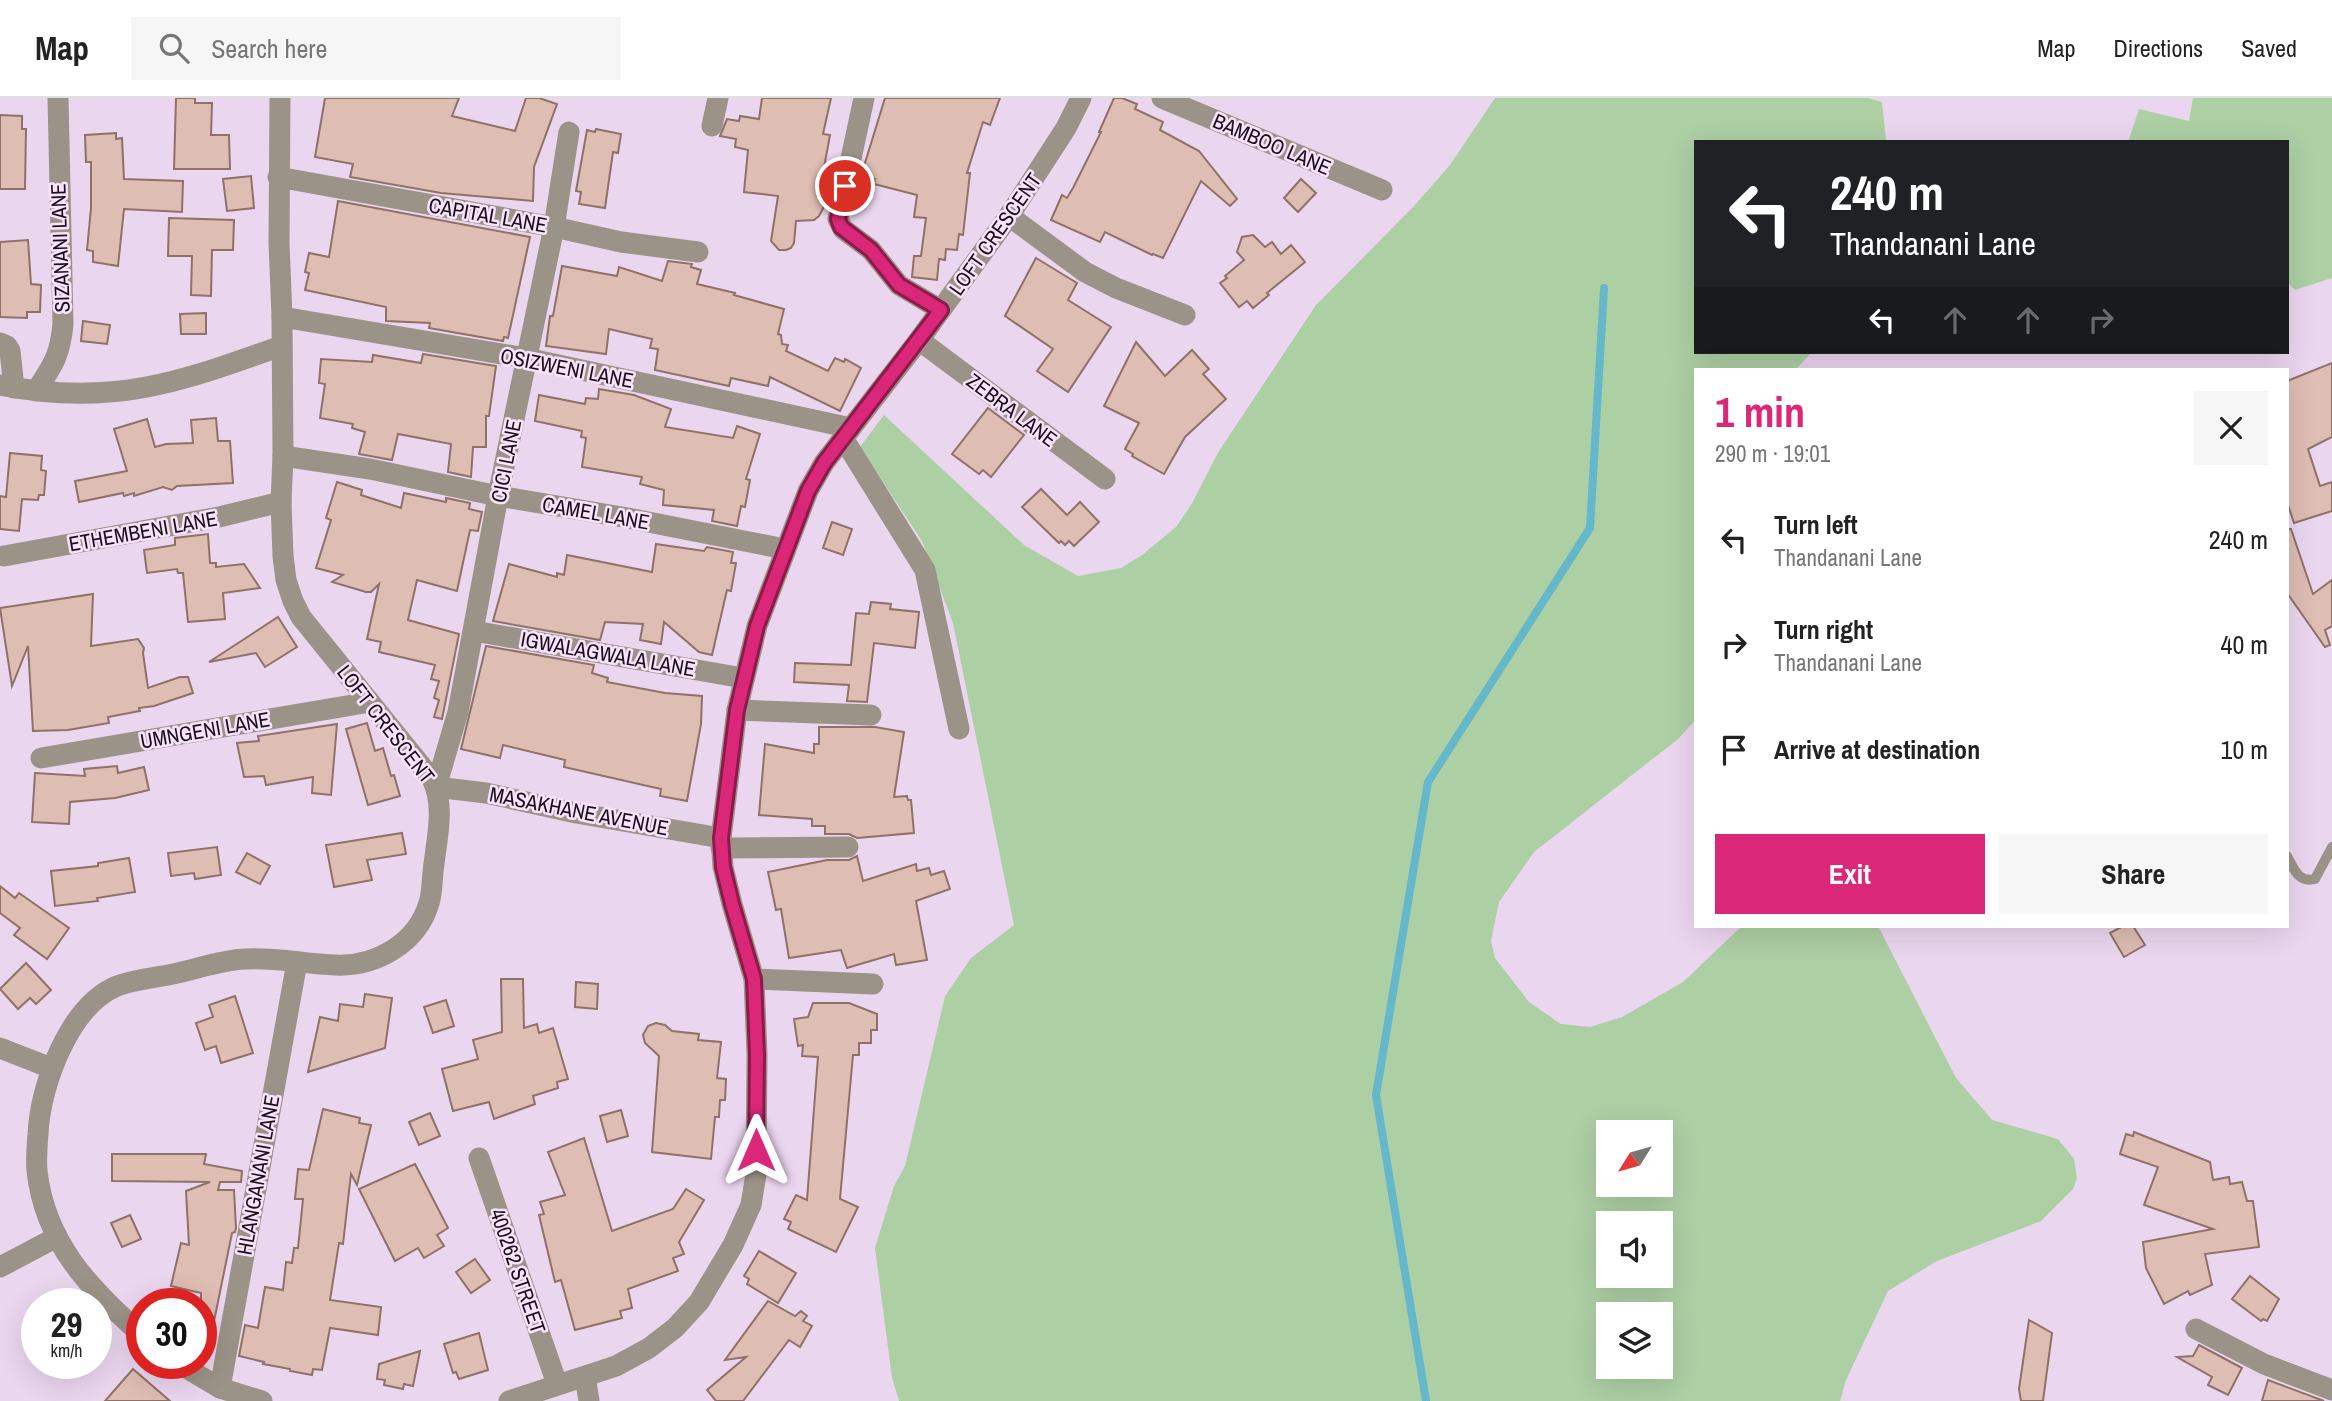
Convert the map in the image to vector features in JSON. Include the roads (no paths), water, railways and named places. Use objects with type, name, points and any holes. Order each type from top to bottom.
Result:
[{"type":"street","name":"SIZANANI LANE","points":[[37,391],[54,364],[62,335],[58,98]]},
{"type":"street","name":"LOFT CRESCENT","points":[[126,1321],[108,1305],[55,1238],[41,1197],[36,1168],[38,1120],[51,1068],[73,1026],[94,1001],[114,987],[139,979],[246,958],[338,965],[369,962],[393,950],[414,932],[429,903],[440,808],[436,788],[425,768],[315,635],[293,601],[286,580],[281,502],[283,456],[279,98]]},
{"type":"street","points":[[712,126],[718,98]]},
{"type":"street","points":[[863,98],[839,223],[871,250],[899,285],[941,310]]},
{"type":"street","name":"LOFT CRESCENT","points":[[509,1401],[615,1366],[649,1348],[675,1328],[699,1302],[733,1245],[751,1205],[756,1174],[757,1055],[754,979],[732,904],[721,843],[737,710],[757,626],[808,491],[824,463],[919,340],[1009,216],[1066,128],[1080,98]]},
{"type":"street","name":"BAMBOO LANE","points":[[1162,98],[1382,190]]},
{"type":"street","name":"CICI LANE","points":[[436,788],[458,712],[498,496],[554,227],[569,132]]},
{"type":"street","name":"CAPITAL LANE","points":[[278,177],[554,227],[621,242],[698,252]]},
{"type":"street","points":[[1009,216],[1085,272],[1116,288],[1185,315]]},
{"type":"street","name":"OSIZWENI LANE","points":[[282,317],[526,358],[847,433]]},
{"type":"street","name":"ZEBRA LANE","points":[[919,340],[1105,480]]},
{"type":"street","points":[[0,343],[10,351],[7,387],[87,395],[169,384],[281,346]]},
{"type":"street","points":[[847,433],[925,570],[959,729]]},
{"type":"street","name":"CAMEL LANE","points":[[283,456],[370,468],[498,496],[785,549]]},
{"type":"street","name":"ETHEMBENI LANE","points":[[4,556],[219,517],[281,502]]},
{"type":"street","name":"IGWALAGWALA LANE","points":[[474,631],[743,678]]},
{"type":"street","name":"UMNGENI LANE","points":[[41,758],[370,702]]},
{"type":"street","points":[[737,710],[871,715]]},
{"type":"street","name":"MASAKHANE AVENUE","points":[[436,788],[486,793],[721,843],[848,847]]},
{"type":"street","name":"HLANGANANI LANE","points":[[220,1388],[297,962]]},
{"type":"street","points":[[754,979],[873,984]]},
{"type":"street","points":[[0,1048],[51,1068]]},
{"type":"street","name":"400262 STREET","points":[[479,1158],[557,1384]]},
{"type":"street","points":[[0,1267],[55,1238]]},
{"type":"street","points":[[2196,1329],[2264,1364],[2332,1390]]},
{"type":"street","points":[[585,1376],[589,1401]]},
{"type":"street","points":[[205,1379],[220,1388],[262,1401]]},
{"type":"lane","points":[[2289,860],[2298,877],[2306,881],[2315,879],[2332,847]]},
{"type":"waterway","points":[[1426,1401],[1376,1095],[1428,782],[1590,528],[1604,288]]}]
